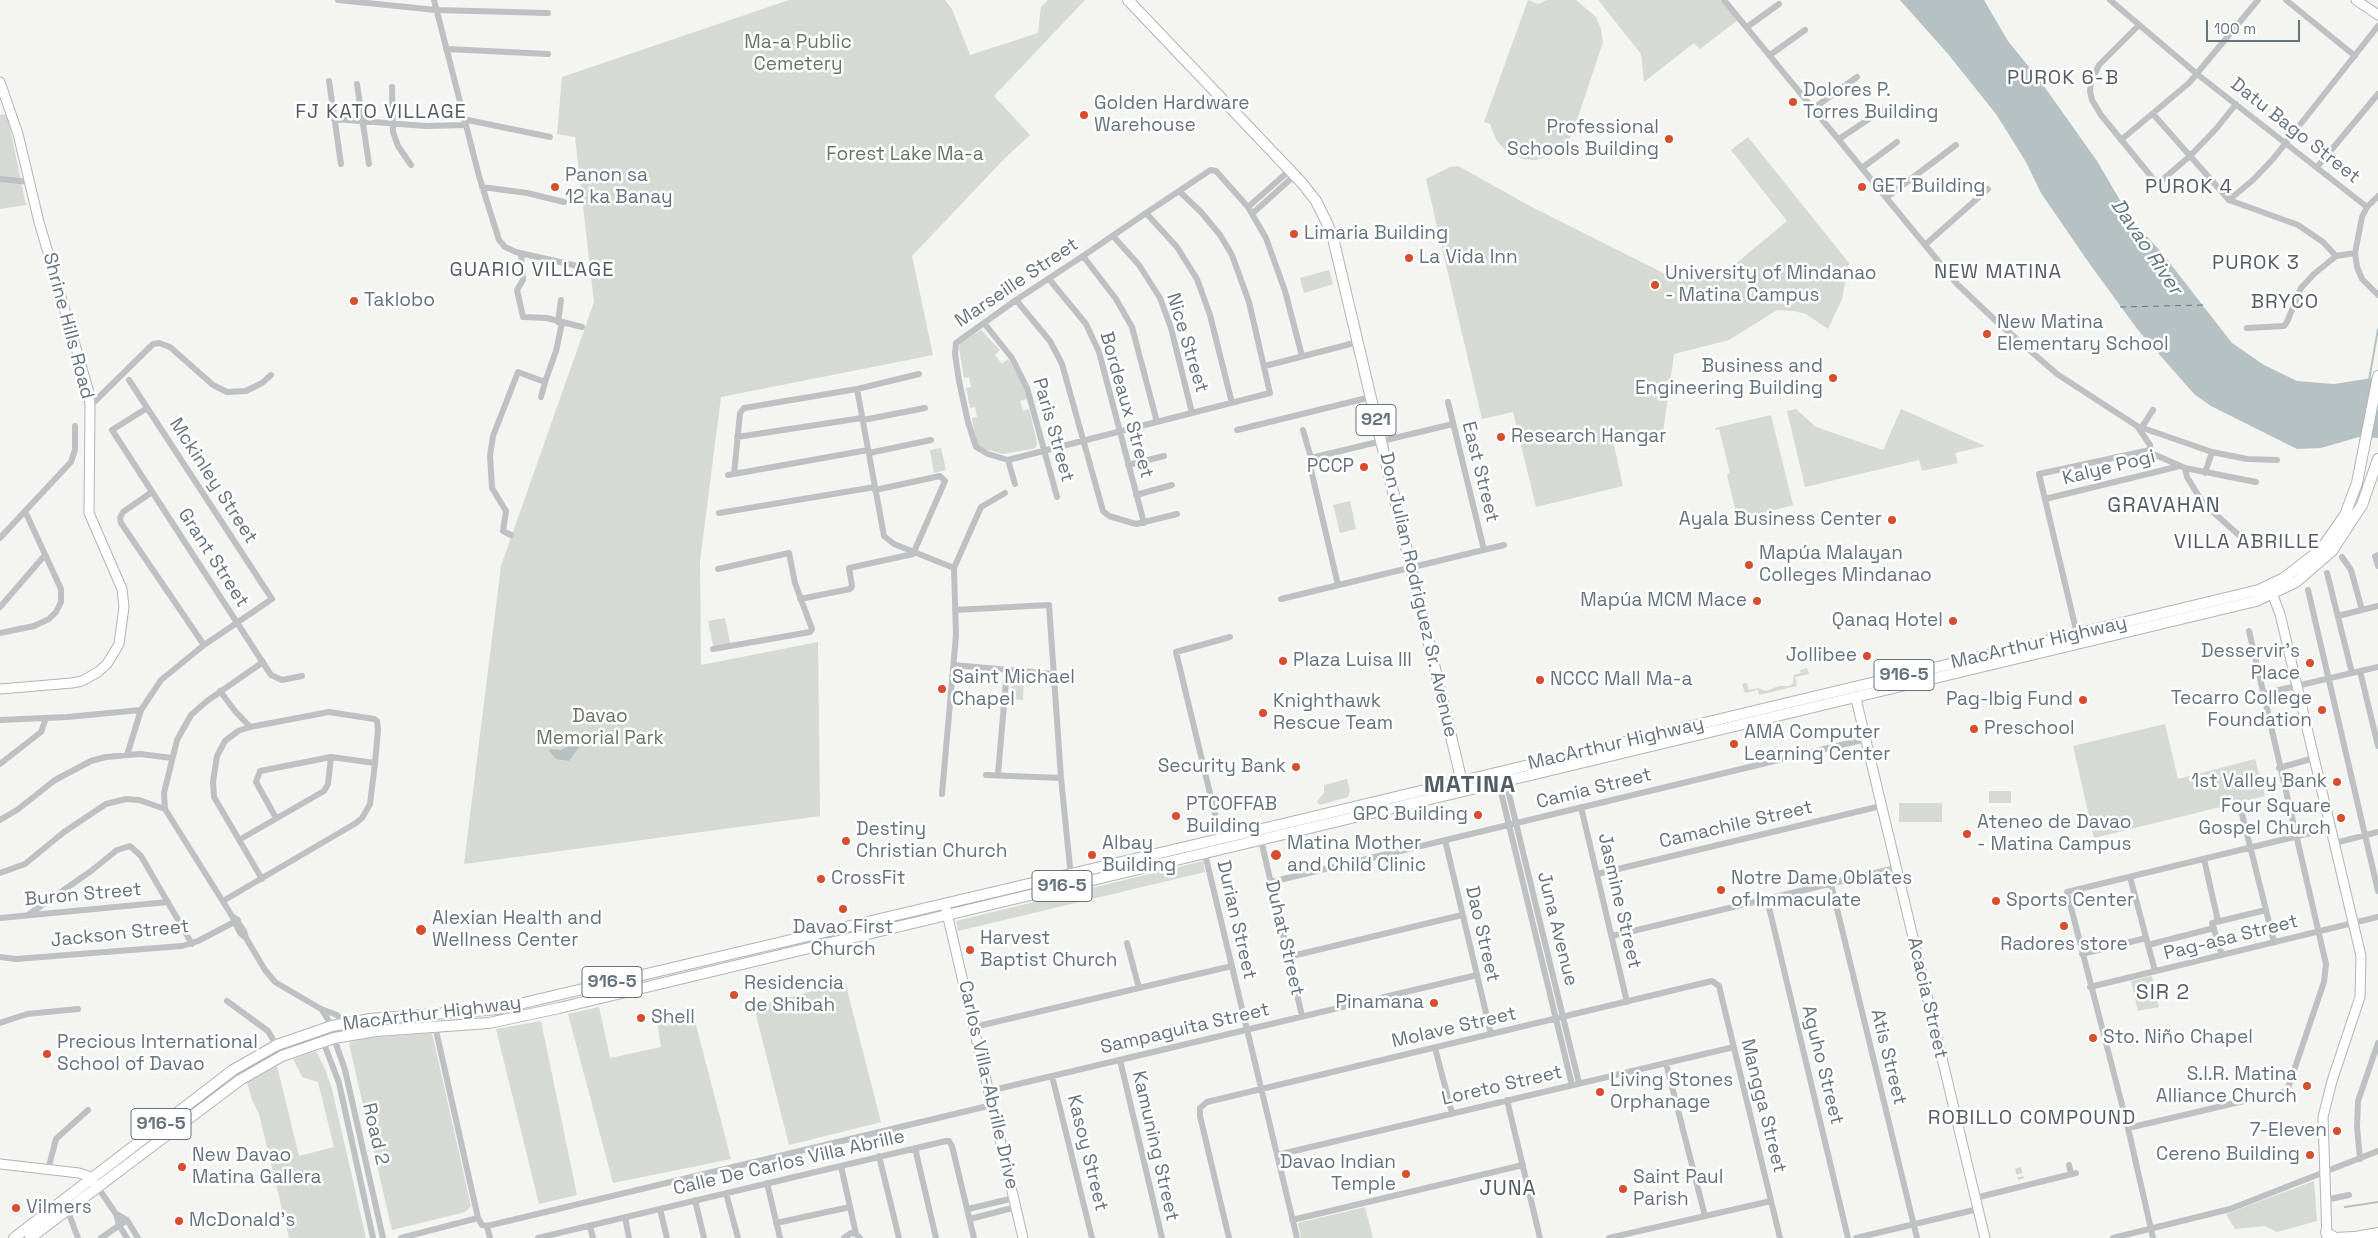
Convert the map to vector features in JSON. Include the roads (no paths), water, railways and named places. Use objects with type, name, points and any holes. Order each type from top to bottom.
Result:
[{"type":"main road","name":"Don Julian Rodriguez Sr. Avenue","points":[[1128,0],[1293,172],[1316,201],[1327,223],[1358,342],[1465,792]]},
{"type":"main road","name":"MacArthur Highway","points":[[1203,848],[1222,839],[1260,835],[1462,781],[1684,727],[2253,592],[2271,590],[2315,554],[2345,515],[2354,491],[2378,376]]},
{"type":"main road","name":"MacArthur Highway","points":[[30,1238],[67,1209],[94,1182],[156,1127],[233,1070],[277,1045],[332,1026],[344,1023],[498,1009],[632,978],[846,938],[946,909],[1260,835],[1465,792],[2239,606],[2308,573],[2339,542],[2362,506],[2378,459]]},
{"type":"main road","points":[[1732,716],[1735,728]]},
{"type":"main road","points":[[1684,727],[1687,739]]},
{"type":"main road","name":"MacArthur Highway","points":[[14,1238],[163,1136],[240,1080],[282,1056],[323,1041],[376,1030],[500,1021],[634,989],[769,951],[844,927],[946,909]]},
{"type":"main road","points":[[844,927],[846,938]]},
{"type":"main road","points":[[632,978],[634,989]]},
{"type":"main road","points":[[194,1098],[201,1107]]},
{"type":"main road","points":[[156,1127],[163,1136]]},
{"type":"main road","points":[[2326,1235],[2352,1238],[2378,1233]]},
{"type":"main road","points":[[2368,1238],[2378,1233]]},
{"type":"street","points":[[338,0],[436,10],[548,13]]},
{"type":"street","points":[[434,0],[464,122],[499,240],[510,250],[521,254],[582,267]]},
{"type":"street","points":[[1724,0],[1957,284],[1996,321],[2058,374],[2139,427],[2212,452],[2247,458],[2277,460]]},
{"type":"street","name":"Datu Bago Street","points":[[2110,0],[2197,74],[2367,207],[2359,225],[2355,253],[2357,267],[2362,279],[2378,295]]},
{"type":"street","points":[[2121,140],[2184,88],[2258,0]]},
{"type":"street","points":[[2286,0],[2355,56]]},
{"type":"street","points":[[2356,0],[2378,15]]},
{"type":"street","points":[[1747,27],[1779,4]]},
{"type":"street","points":[[2138,25],[2105,58],[2091,82],[2092,100],[2096,109],[2158,182],[2190,156],[2216,129],[2236,104]]},
{"type":"street","points":[[2229,200],[2258,175],[2378,26]]},
{"type":"street","points":[[1770,56],[1805,30]]},
{"type":"street","points":[[446,49],[548,54]]},
{"type":"street","points":[[1814,108],[1857,77]]},
{"type":"street","points":[[329,81],[340,164]]},
{"type":"street","name":"Shrine Hills Road","points":[[0,82],[18,134],[39,222],[87,384],[90,406],[88,506],[92,522],[122,589],[124,620],[120,644],[98,672],[82,681],[0,689]]},
{"type":"street","points":[[357,84],[369,164]]},
{"type":"street","points":[[392,87],[395,139],[410,166]]},
{"type":"street","points":[[2317,167],[2378,94]]},
{"type":"street","points":[[1839,139],[1884,109]]},
{"type":"street","points":[[2153,114],[2229,200],[2298,225],[2322,242],[2336,256]]},
{"type":"street","points":[[334,119],[434,126],[464,122],[550,137]]},
{"type":"street","points":[[1862,168],[1897,142]]},
{"type":"street","points":[[1887,197],[1956,145]]},
{"type":"street","name":"Marseille Street","points":[[1008,460],[988,454],[976,447],[968,422],[959,381],[955,354],[956,343],[1016,300],[1209,171],[1215,170],[1253,213],[1273,253],[1302,356]]},
{"type":"street","points":[[1248,207],[1293,172]]},
{"type":"street","points":[[1253,213],[1293,172]]},
{"type":"street","points":[[0,178],[30,182]]},
{"type":"street","points":[[482,187],[564,202]]},
{"type":"street","points":[[1926,244],[1988,189]]},
{"type":"street","points":[[1015,484],[1008,460],[1270,393],[1265,366],[1244,287],[1232,255],[1214,227],[1179,191]]},
{"type":"street","points":[[2367,207],[2378,196]]},
{"type":"street","points":[[1146,213],[1177,248],[1197,279],[1210,315],[1232,403]]},
{"type":"street","name":"Nice Street","points":[[1112,236],[1139,265],[1160,298],[1171,328],[1192,413]]},
{"type":"street","points":[[2247,328],[2284,326],[2288,322],[2301,288],[2336,256],[2355,253]]},
{"type":"street","points":[[521,254],[523,280],[517,290],[523,317],[540,317],[582,327]]},
{"type":"street","points":[[1083,256],[1116,299],[1132,328],[1157,422]]},
{"type":"street","name":"Bordeaux Street","points":[[1049,279],[1074,308],[1092,335],[1099,352],[1144,523]]},
{"type":"street","points":[[541,397],[556,351],[561,300]]},
{"type":"street","points":[[1016,300],[1050,341],[1062,364],[1101,508],[1105,514],[1132,523],[1144,523],[1178,514]]},
{"type":"street","name":"Paris Street","points":[[984,323],[1012,358],[1030,396],[1057,497]]},
{"type":"street","points":[[1265,366],[1358,342]]},
{"type":"street","points":[[90,406],[153,344],[159,343],[170,347],[212,385],[227,392],[246,391],[271,376]]},
{"type":"street","points":[[511,535],[502,531],[506,511],[494,493],[491,483],[492,436],[518,372],[545,382]]},
{"type":"street","points":[[919,374],[857,389],[742,409],[731,475],[931,440]]},
{"type":"street","name":"Mckinley Street","points":[[129,380],[272,599],[238,622]]},
{"type":"street","points":[[857,389],[884,536],[889,542],[954,568]]},
{"type":"street","points":[[1237,430],[1371,397]]},
{"type":"street","name":"East Street","points":[[1448,402],[1484,550]]},
{"type":"street","name":"Grant Street","points":[[147,408],[112,430],[271,675],[278,679],[302,676]]},
{"type":"street","points":[[737,437],[925,408]]},
{"type":"street","points":[[2139,427],[2153,410]]},
{"type":"street","points":[[1310,460],[1453,424]]},
{"type":"street","points":[[0,538],[74,457],[76,426]]},
{"type":"street","points":[[2139,427],[2150,445],[2151,453],[2183,467],[2256,482]]},
{"type":"street","points":[[1303,430],[1338,585]]},
{"type":"street","points":[[2077,634],[2039,474],[2150,450]]},
{"type":"street","points":[[2205,473],[2212,452]]},
{"type":"street","points":[[1128,465],[1164,456]]},
{"type":"street","points":[[2183,467],[2203,503],[2241,537]]},
{"type":"street","name":"Kalye Pogi","points":[[2045,499],[2183,467]]},
{"type":"street","points":[[719,513],[875,489],[938,476],[944,478],[944,486],[914,552],[910,555],[849,568],[852,586],[850,589],[800,599]]},
{"type":"street","points":[[1136,495],[1172,485]]},
{"type":"street","points":[[152,492],[123,512],[120,518],[204,645]]},
{"type":"street","points":[[942,794],[954,665],[954,568],[981,506],[1005,493]]},
{"type":"street","points":[[0,633],[34,626],[49,619],[56,612],[61,602],[61,589],[25,511]]},
{"type":"street","points":[[1281,599],[1504,545]]},
{"type":"street","points":[[713,649],[811,631],[812,628],[800,599],[789,553],[718,569]]},
{"type":"street","points":[[0,607],[45,555]]},
{"type":"street","points":[[2378,555],[2375,556],[2378,566]]},
{"type":"street","points":[[2342,557],[2351,570],[2362,610]]},
{"type":"street","points":[[2327,573],[2352,673]]},
{"type":"street","points":[[2271,590],[2297,685],[2361,956],[2362,985],[2355,1015],[2324,1108],[2322,1129],[2326,1235]]},
{"type":"street","points":[[2308,590],[2378,891]]},
{"type":"street","points":[[955,610],[1049,605],[1061,778],[1072,879]]},
{"type":"street","points":[[2338,616],[2378,606]]},
{"type":"street","points":[[127,755],[141,710],[161,680],[204,645],[238,622]]},
{"type":"street","points":[[2128,1128],[2287,1090],[2326,974],[2326,964],[2248,631]]},
{"type":"street","points":[[1222,839],[1176,652],[1230,637]]},
{"type":"street","points":[[263,662],[220,692],[192,715],[182,730],[172,758],[164,793],[165,809],[275,982],[321,1009],[337,1015],[344,1023]]},
{"type":"street","points":[[954,665],[1053,674]]},
{"type":"street","points":[[2262,694],[2378,667]]},
{"type":"street","points":[[998,774],[1007,670]]},
{"type":"street","points":[[2360,671],[2376,731],[2378,746]]},
{"type":"street","points":[[220,692],[235,712],[250,727]]},
{"type":"street","name":"Acacia Street","points":[[1856,698],[1985,1238]]},
{"type":"street","points":[[0,720],[141,710]]},
{"type":"street","points":[[223,902],[362,818],[370,804],[375,763],[377,721],[370,717],[329,712],[250,727],[238,732],[225,741],[217,756],[213,782],[217,804],[262,878]]},
{"type":"street","points":[[0,764],[41,732],[46,718]]},
{"type":"street","name":"Camia Street","points":[[1271,882],[1866,739]]},
{"type":"street","points":[[0,820],[17,810],[55,780],[91,761],[127,755],[172,758]]},
{"type":"street","points":[[276,818],[258,787],[256,779],[258,773],[264,768],[331,757],[375,763]]},
{"type":"street","points":[[239,840],[324,791],[328,784],[331,757]]},
{"type":"street","points":[[2279,768],[2314,758]]},
{"type":"street","points":[[986,775],[1061,778]]},
{"type":"street","name":"Juna Avenue","points":[[1502,783],[1516,823],[1580,1083]]},
{"type":"street","name":"Juna Avenue","points":[[1502,783],[1508,825],[1572,1085]]},
{"type":"street","points":[[0,873],[25,864],[64,832],[106,804],[126,799],[139,800],[165,809]]},
{"type":"street","name":"Camachile Street","points":[[1597,874],[1881,806]]},
{"type":"street","points":[[2240,806],[2274,942]]},
{"type":"street","name":"Jasmine Street","points":[[1581,807],[1627,1002]]},
{"type":"street","points":[[2153,1238],[2128,1128],[2090,987],[2067,892],[2331,828]]},
{"type":"street","points":[[2334,843],[2378,832]]},
{"type":"street","name":"Duhat Street","points":[[1260,835],[1302,1016]]},
{"type":"street","name":"Dao Street","points":[[1444,840],[1491,1034]]},
{"type":"street","points":[[28,915],[91,871],[117,850],[126,846],[134,847],[192,944]]},
{"type":"street","name":"Durian Street","points":[[1203,848],[1297,1238]]},
{"type":"street","points":[[2204,859],[2222,955]]},
{"type":"street","points":[[1612,936],[1896,868]]},
{"type":"street","points":[[2130,877],[2155,972]]},
{"type":"street","name":"Atis Street","points":[[1831,884],[1917,1238]]},
{"type":"street","name":"Aguho Street","points":[[1767,899],[1848,1238]]},
{"type":"street","name":"Buron Street","points":[[0,918],[168,902]]},
{"type":"street","name":"Carlos Villa-Abrille Drive","points":[[946,909],[1024,1238]]},
{"type":"street","points":[[2148,945],[2266,910]]},
{"type":"street","points":[[1288,957],[1462,915]]},
{"type":"street","name":"Pag-asa Street","points":[[2090,987],[2378,917]]},
{"type":"street","name":"Jackson Street","points":[[0,957],[16,959],[192,944],[234,919]]},
{"type":"street","points":[[2082,954],[2146,938]]},
{"type":"street","points":[[1537,942],[1545,940]]},
{"type":"street","points":[[1127,943],[1139,988]]},
{"type":"street","points":[[974,1027],[1232,966]]},
{"type":"street","name":"Sampaguita Street","points":[[989,1090],[1477,975]]},
{"type":"street","name":"Molave Street","points":[[1229,1238],[1200,1116],[1200,1108],[1207,1102],[1709,981],[1716,982]]},
{"type":"street","name":"Mangga Street","points":[[1716,982],[1719,986],[1780,1238]]},
{"type":"street","points":[[227,1001],[263,1026],[277,1045],[282,1056]]},
{"type":"street","points":[[0,1023],[17,1016],[78,1008]]},
{"type":"street","points":[[321,1009],[332,1026]]},
{"type":"street","points":[[435,1026],[478,1218],[482,1225],[487,1226],[992,1105]]},
{"type":"street","name":"Road 2","points":[[334,1038],[345,1070],[384,1238]]},
{"type":"street","name":"Road 2","points":[[323,1041],[338,1077],[373,1238]]},
{"type":"street","points":[[2360,1159],[2357,1127],[2358,1101],[2378,1043]]},
{"type":"street","name":"Loreto Street","points":[[1277,1154],[1734,1047]]},
{"type":"street","points":[[1435,1048],[1452,1113]]},
{"type":"street","name":"Kamuning Street","points":[[1120,1060],[1162,1238]]},
{"type":"street","points":[[1666,1063],[1705,1216]]},
{"type":"street","name":"Kasoy Street","points":[[1052,1076],[1092,1238]]},
{"type":"street","points":[[1508,1100],[1540,1238]]},
{"type":"street","points":[[48,1170],[56,1139],[88,1110]]},
{"type":"street","name":"Calle De Carlos Villa Abrille","points":[[538,1238],[555,1236],[624,1217],[880,1156],[949,1142],[952,1146],[974,1238]]},
{"type":"street","points":[[354,1147],[362,1146]]},
{"type":"street","points":[[915,1148],[936,1238]]},
{"type":"street","points":[[2113,1238],[2230,1209],[2378,1151]]},
{"type":"street","points":[[880,1156],[899,1238]]},
{"type":"street","points":[[0,1164],[82,1174],[94,1182],[116,1214],[119,1225],[127,1238]]},
{"type":"street","points":[[1292,1220],[1523,1165]]},
{"type":"street","points":[[841,1166],[858,1236],[848,1234],[844,1238]]},
{"type":"street","points":[[1975,1198],[2074,1174],[2069,1166]]},
{"type":"street","points":[[2021,1179],[2023,1186]]},
{"type":"street","points":[[767,1183],[780,1238]]},
{"type":"street","points":[[726,1193],[738,1238]]},
{"type":"street","points":[[2325,1200],[2349,1195]]},
{"type":"street","points":[[968,1209],[1014,1198]]},
{"type":"street","points":[[695,1200],[704,1238]]},
{"type":"street","points":[[1609,1238],[1771,1201]]},
{"type":"street","points":[[993,1203],[995,1212]]},
{"type":"street","points":[[776,1223],[850,1207]]},
{"type":"street","points":[[970,1219],[1016,1207]]},
{"type":"street","points":[[67,1209],[78,1238]]},
{"type":"street","points":[[660,1209],[667,1238]]},
{"type":"street","points":[[1856,1238],[1978,1209]]},
{"type":"street","points":[[116,1214],[128,1220],[138,1238]]},
{"type":"street","points":[[624,1217],[630,1238]]},
{"type":"street","points":[[401,1238],[478,1218]]},
{"type":"street","points":[[100,1238],[128,1220]]},
{"type":"street","points":[[487,1226],[490,1238]]},
{"type":"street","points":[[590,1226],[593,1238]]},
{"type":"water","name":"Davao River","points":[[1900,0],[1984,0],[2008,41],[2041,82],[2097,161],[2131,219],[2162,253],[2232,343],[2264,365],[2297,381],[2334,384],[2378,377],[2378,438],[2359,437],[2321,448],[2297,449],[2211,406],[2194,394],[2138,330],[2089,263],[2041,193],[2026,162],[1996,114],[1948,54]]},
{"type":"water","points":[[577,741],[581,742],[580,746],[569,761],[556,759],[549,751],[551,749],[561,750]]},
{"type":"waterway","points":[[2369,380],[2378,329]]},
{"type":"waterway","points":[[2345,1207],[2378,1202]]},
{"type":"tunnel","points":[[2018,1168],[2021,1179]]},
{"type":"place","name":"Dolores P. Torres Building","points":[[1793,102]]},
{"type":"place","name":"Golden Hardware Warehouse","points":[[1084,115]]},
{"type":"place","name":"Professional Schools Building","points":[[1669,139]]},
{"type":"place","name":"Panon sa 12 ka Banay","points":[[555,187]]},
{"type":"place","name":"GET Building","points":[[1862,187]]},
{"type":"place","name":"Limaria Building","points":[[1294,234]]},
{"type":"place","name":"La Vida Inn","points":[[1409,258]]},
{"type":"place","name":"University of Mindanao - Matina Campus","points":[[1655,285]]},
{"type":"place","name":"Taklobo","points":[[354,301]]},
{"type":"place","name":"New Matina Elementary School","points":[[1987,334]]},
{"type":"place","name":"Business and Engineering Building","points":[[1833,378]]},
{"type":"place","name":"Research Hangar","points":[[1501,437]]},
{"type":"place","name":"PCCP","points":[[1364,467]]},
{"type":"place","name":"Ayala Business Center","points":[[1892,520]]},
{"type":"place","name":"Mapúa Malayan Colleges Mindanao","points":[[1749,565]]},
{"type":"place","name":"Mapúa MCM Mace","points":[[1757,601]]},
{"type":"place","name":"Qanaq Hotel","points":[[1953,621]]},
{"type":"place","name":"Jollibee","points":[[1867,656]]},
{"type":"place","name":"Plaza Luisa III","points":[[1283,661]]},
{"type":"place","name":"Desservir's Place","points":[[2310,663]]},
{"type":"place","name":"NCCC Mall Ma-a","points":[[1540,680]]},
{"type":"place","name":"Saint Michael Chapel","points":[[942,689]]},
{"type":"place","name":"Pag-Ibig Fund","points":[[2083,700]]},
{"type":"place","name":"Tecarro College Foundation","points":[[2322,710]]},
{"type":"place","name":"Knighthawk Rescue Team","points":[[1263,713]]},
{"type":"place","name":"Preschool","points":[[1974,729]]},
{"type":"place","name":"AMA Computer Learning Center","points":[[1734,744]]},
{"type":"place","name":"Security Bank","points":[[1296,767]]},
{"type":"place","name":"1st Valley Bank","points":[[2337,782]]},
{"type":"place","name":"GPC Building","points":[[1478,815]]},
{"type":"place","name":"PTCOFFAB Building","points":[[1176,816]]},
{"type":"place","name":"Four Square Gospel Church","points":[[2341,818]]},
{"type":"place","name":"Ateneo de Davao - Matina Campus","points":[[1967,834]]},
{"type":"place","name":"Destiny Christian Church","points":[[846,841]]},
{"type":"place","name":"Albay Building","points":[[1092,855]]},
{"type":"place","name":"Matina Mother and Child Clinic","points":[[1276,855]]},
{"type":"place","name":"CrossFit","points":[[821,879]]},
{"type":"place","name":"Notre Dame Oblates of Immaculate","points":[[1721,890]]},
{"type":"place","name":"Sports Center","points":[[1996,901]]},
{"type":"place","name":"Davao First Church","points":[[843,909]]},
{"type":"place","name":"Radores store","points":[[2064,926]]},
{"type":"place","name":"Alexian Health and Wellness Center","points":[[421,930]]},
{"type":"place","name":"Harvest Baptist Church","points":[[970,950]]},
{"type":"place","name":"Residencia de Shibah","points":[[734,995]]},
{"type":"place","name":"Pinamana","points":[[1434,1003]]},
{"type":"place","name":"Shell","points":[[641,1018]]},
{"type":"place","name":"Sto. Niño Chapel","points":[[2093,1038]]},
{"type":"place","name":"Precious International School of Davao","points":[[47,1054]]},
{"type":"place","name":"S.I.R. Matina Alliance Church","points":[[2307,1086]]},
{"type":"place","name":"Living Stones Orphanage","points":[[1600,1092]]},
{"type":"place","name":"7-Eleven","points":[[2337,1131]]},
{"type":"place","name":"Cereno Building","points":[[2310,1155]]},
{"type":"place","name":"New Davao Matina Gallera","points":[[182,1167]]},
{"type":"place","name":"Davao Indian Temple","points":[[1406,1174]]},
{"type":"place","name":"Saint Paul Parish","points":[[1623,1189]]},
{"type":"place","name":"Vilmers","points":[[16,1208]]},
{"type":"place","name":"McDonald's","points":[[179,1221]]},
{"type":"district","name":"PUROK 6-B","points":[[2063,79]]},
{"type":"district","name":"FJ KATO VILLAGE","points":[[381,113]]},
{"type":"district","name":"PUROK 4","points":[[2189,188]]},
{"type":"district","name":"PUROK 3","points":[[2256,264]]},
{"type":"district","name":"GUARIO VILLAGE","points":[[532,271]]},
{"type":"district","name":"NEW MATINA","points":[[1998,273]]},
{"type":"district","name":"BRYCO","points":[[2285,303]]},
{"type":"district","name":"GRAVAHAN","points":[[2164,506]]},
{"type":"district","name":"VILLA ABRILLE","points":[[2247,543]]},
{"type":"district","name":"MATINA","points":[[1470,785]]},
{"type":"district","name":"SIR 2","points":[[2163,993]]},
{"type":"district","name":"ROBILLO COMPOUND","points":[[2032,1119]]},
{"type":"district","name":"JUNA","points":[[1508,1189]]},
{"type":"park label","name":"Ma-a Public Cemetery","points":[[798,54]]},
{"type":"park label","name":"Forest Lake Ma-a","points":[[905,155]]},
{"type":"park label","name":"Davao Memorial Park","points":[[600,728]]}]
